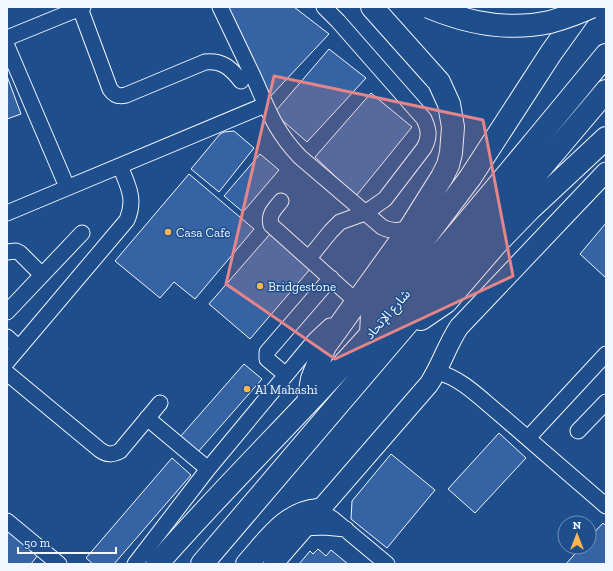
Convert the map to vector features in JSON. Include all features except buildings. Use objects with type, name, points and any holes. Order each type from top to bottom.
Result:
[{"type":"highway","points":[[308,402],[312,379],[320,357],[331,336],[353,308],[410,228],[442,177],[448,165],[453,140],[452,116],[445,93],[439,82],[372,7]]},
{"type":"highway","points":[[429,7],[464,20],[497,25],[531,25],[550,22],[591,7]]},
{"type":"highway","points":[[551,53],[573,7]]},
{"type":"highway","points":[[371,334],[372,315],[379,299],[470,178],[551,53],[584,7]]},
{"type":"highway","name":"شارع الإتحاد","points":[[157,564],[371,334],[606,55]]},
{"type":"highway","name":"شارع الإتحاد","points":[[202,564],[536,175],[606,90]]},
{"type":"highway","points":[[404,327],[420,320],[446,302],[496,244],[530,209],[606,138]]},
{"type":"highway","points":[[248,564],[288,521],[303,513],[318,510]]},
{"type":"main road","points":[[273,564],[318,510],[429,384],[437,372],[448,345],[459,327],[606,172]]},
{"type":"street","points":[[220,7],[276,127],[291,148],[300,158],[376,223],[388,230],[400,231],[410,228]]},
{"type":"street","points":[[308,258],[335,226],[346,219],[365,213],[385,199],[424,148],[428,141],[429,134],[428,126],[424,119],[344,27],[324,7]]},
{"type":"street","points":[[7,38],[82,8],[110,89],[116,95],[126,95],[205,62],[211,61],[223,64],[233,71],[241,81]]},
{"type":"street","points":[[7,46],[67,187]]},
{"type":"street","points":[[7,213],[265,104]]},
{"type":"street","points":[[7,362],[127,220],[131,212],[132,202],[128,185],[120,166]]},
{"type":"street","points":[[135,564],[208,469],[286,375],[323,333],[353,308],[331,278],[271,225],[271,215],[281,201]]},
{"type":"street","points":[[10,302],[42,275],[82,233]]},
{"type":"street","points":[[7,252],[20,252],[42,275]]},
{"type":"street","points":[[286,375],[267,359],[267,352],[331,278]]},
{"type":"street","points":[[7,337],[19,348]]},
{"type":"street","points":[[528,438],[604,361]]},
{"type":"street","points":[[437,372],[450,377],[467,387],[606,506]]},
{"type":"street","points":[[7,373],[105,453],[110,454],[115,454],[120,451],[160,403]]},
{"type":"street","points":[[578,431],[606,402]]},
{"type":"street","points":[[147,418],[208,469]]},
{"type":"street","points":[[318,510],[346,529],[387,564]]},
{"type":"street","points":[[7,521],[59,564]]},
{"type":"street","points":[[303,528],[324,527],[346,529]]},
{"type":"highlighted area","points":[[274,76],[483,120],[513,276],[335,359],[226,284]]},
{"type":"place","name":"Casa Cafe","points":[[168,232]]},
{"type":"place","name":"Bridgestone","points":[[260,286]]},
{"type":"place","name":"Al Mahashi","points":[[247,389]]}]
